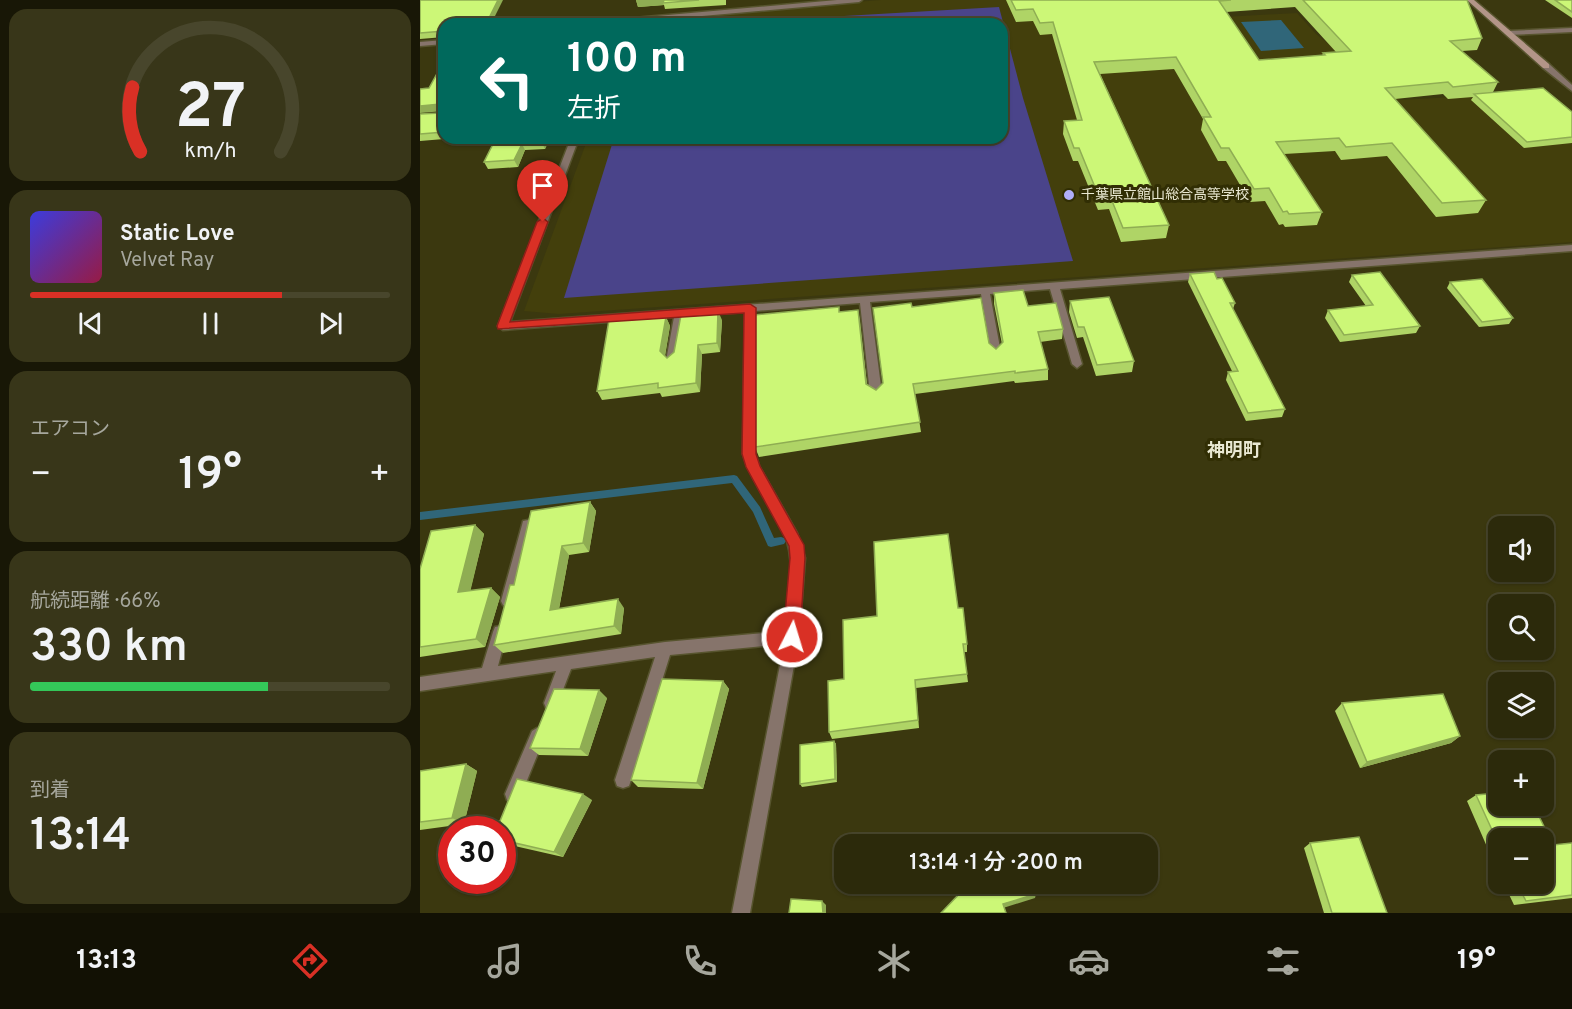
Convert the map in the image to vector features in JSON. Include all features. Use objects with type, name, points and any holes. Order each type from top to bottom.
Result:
[{"type":"street","points":[[663,18],[859,0]]},
{"type":"street","points":[[1470,0],[1572,89]]},
{"type":"street","points":[[1508,33],[1572,30]]},
{"type":"street","points":[[420,44],[438,42]]},
{"type":"street","points":[[573,144],[503,326],[1572,248]]},
{"type":"street","points":[[1054,286],[1077,364]]},
{"type":"street","points":[[985,291],[996,353]]},
{"type":"street","points":[[865,299],[876,394]]},
{"type":"street","points":[[741,913],[792,637],[798,558],[796,545],[753,467],[749,454],[750,308]]},
{"type":"street","points":[[671,361],[680,312]]},
{"type":"street","points":[[488,674],[529,521]]},
{"type":"street","points":[[420,684],[665,649],[792,637]]},
{"type":"street","points":[[623,780],[665,649]]},
{"type":"street","points":[[507,810],[566,664]]},
{"type":"shaded area","name":"千葉県立館山総合高等学校","points":[[881,0],[1192,0],[1206,18],[1297,13],[1316,34],[1400,100],[1471,96],[1522,147],[1572,143],[1572,242],[559,314],[524,311],[586,144],[1008,144],[1008,18],[654,18]]},
{"type":"shaded area","points":[[999,7],[1002,18],[808,18]]},
{"type":"shaded area","points":[[1008,41],[1073,261],[564,298],[612,144],[1008,144]]},
{"type":"water","points":[[1281,20],[1304,48],[1261,51],[1241,22]]},
{"type":"building","points":[[420,0],[498,0],[489,18],[438,18],[438,32],[420,33]]},
{"type":"building","points":[[664,0],[699,0],[663,3]]},
{"type":"building","points":[[1011,0],[1231,0],[1219,1],[1259,60],[1351,51],[1303,0],[1467,0],[1482,38],[1450,41],[1498,82],[1453,87],[1448,82],[1385,88],[1486,200],[1442,203],[1392,143],[1346,147],[1339,138],[1276,142],[1322,212],[1289,214],[1287,211],[1283,212],[1269,188],[1254,189],[1229,148],[1221,148],[1203,117],[1211,117],[1176,57],[1094,62],[1169,225],[1123,228],[1110,196],[1099,197],[1079,148],[1074,148],[1064,121],[1082,120],[1053,22],[1040,23],[1033,9],[1016,10]]},
{"type":"building","points":[[1555,0],[1572,0],[1572,12]]},
{"type":"building","points":[[438,72],[438,104],[420,106],[420,89],[429,88]]},
{"type":"building","points":[[1543,88],[1572,112],[1572,137],[1527,142],[1474,94]]},
{"type":"building","points":[[438,113],[438,132],[420,134],[420,114]]},
{"type":"building","points":[[493,144],[522,144],[514,160],[484,162]]},
{"type":"building","points":[[1214,272],[1217,279],[1222,278],[1235,303],[1230,303],[1285,409],[1248,413],[1228,372],[1238,371],[1190,274]]},
{"type":"building","points":[[1380,272],[1420,326],[1344,335],[1328,310],[1373,305],[1352,275]]},
{"type":"building","points":[[1482,279],[1513,318],[1482,322],[1450,282]]},
{"type":"building","points":[[1023,290],[1028,306],[1056,303],[1063,329],[1038,332],[1048,369],[913,384],[920,422],[755,447],[754,315],[839,307],[839,312],[858,310],[866,384],[876,390],[883,383],[873,308],[911,303],[912,307],[981,298],[989,343],[996,349],[1003,342],[994,293]]},
{"type":"building","points":[[1109,297],[1134,361],[1097,365],[1084,327],[1078,327],[1070,301]]},
{"type":"building","points":[[718,311],[717,343],[698,345],[696,383],[658,388],[658,383],[597,391],[609,320],[646,315],[646,319],[666,317],[660,351],[667,358],[674,352],[681,315]]},
{"type":"building","points":[[590,502],[583,543],[562,546],[550,610],[618,599],[614,626],[494,645],[510,585],[514,585],[531,511]]},
{"type":"building","points":[[475,525],[458,592],[491,588],[476,639],[420,647],[420,569],[431,531]]},
{"type":"building","points":[[948,534],[958,608],[963,608],[967,644],[963,644],[967,674],[915,680],[918,720],[829,732],[828,681],[844,679],[843,620],[877,616],[874,542]]},
{"type":"building","points":[[662,679],[723,681],[697,783],[631,780]]},
{"type":"building","points":[[554,689],[599,690],[580,749],[530,748]]},
{"type":"building","points":[[1443,694],[1460,736],[1367,762],[1342,703]]},
{"type":"building","points":[[834,741],[835,779],[800,784],[800,745]]},
{"type":"building","points":[[466,764],[453,816],[438,816],[438,820],[420,822],[420,771]]},
{"type":"building","points":[[517,779],[583,794],[554,852],[516,843],[516,816],[502,816]]},
{"type":"building","points":[[1488,794],[1488,816],[1539,816],[1545,828],[1491,828],[1476,795]]},
{"type":"building","points":[[1359,837],[1387,913],[1332,913],[1310,843]]},
{"type":"building","points":[[1572,843],[1572,895],[1526,901],[1522,894],[1554,894],[1554,845]]},
{"type":"building","points":[[959,894],[1036,894],[1003,904],[1006,913],[941,913]]},
{"type":"building","points":[[791,899],[822,901],[823,913],[789,913]]},
{"type":"waterway","points":[[420,516],[734,479],[757,510],[771,543],[781,541]]},
{"type":"place","name":"千葉県立館山総合高等学校","points":[[1069,195]]},
{"type":"district","name":"神明町","points":[[1234,451]]},
{"type":"route","points":[[543,222],[503,326],[750,308],[749,454],[753,467],[792,533],[796,545],[798,558],[792,637]]}]
